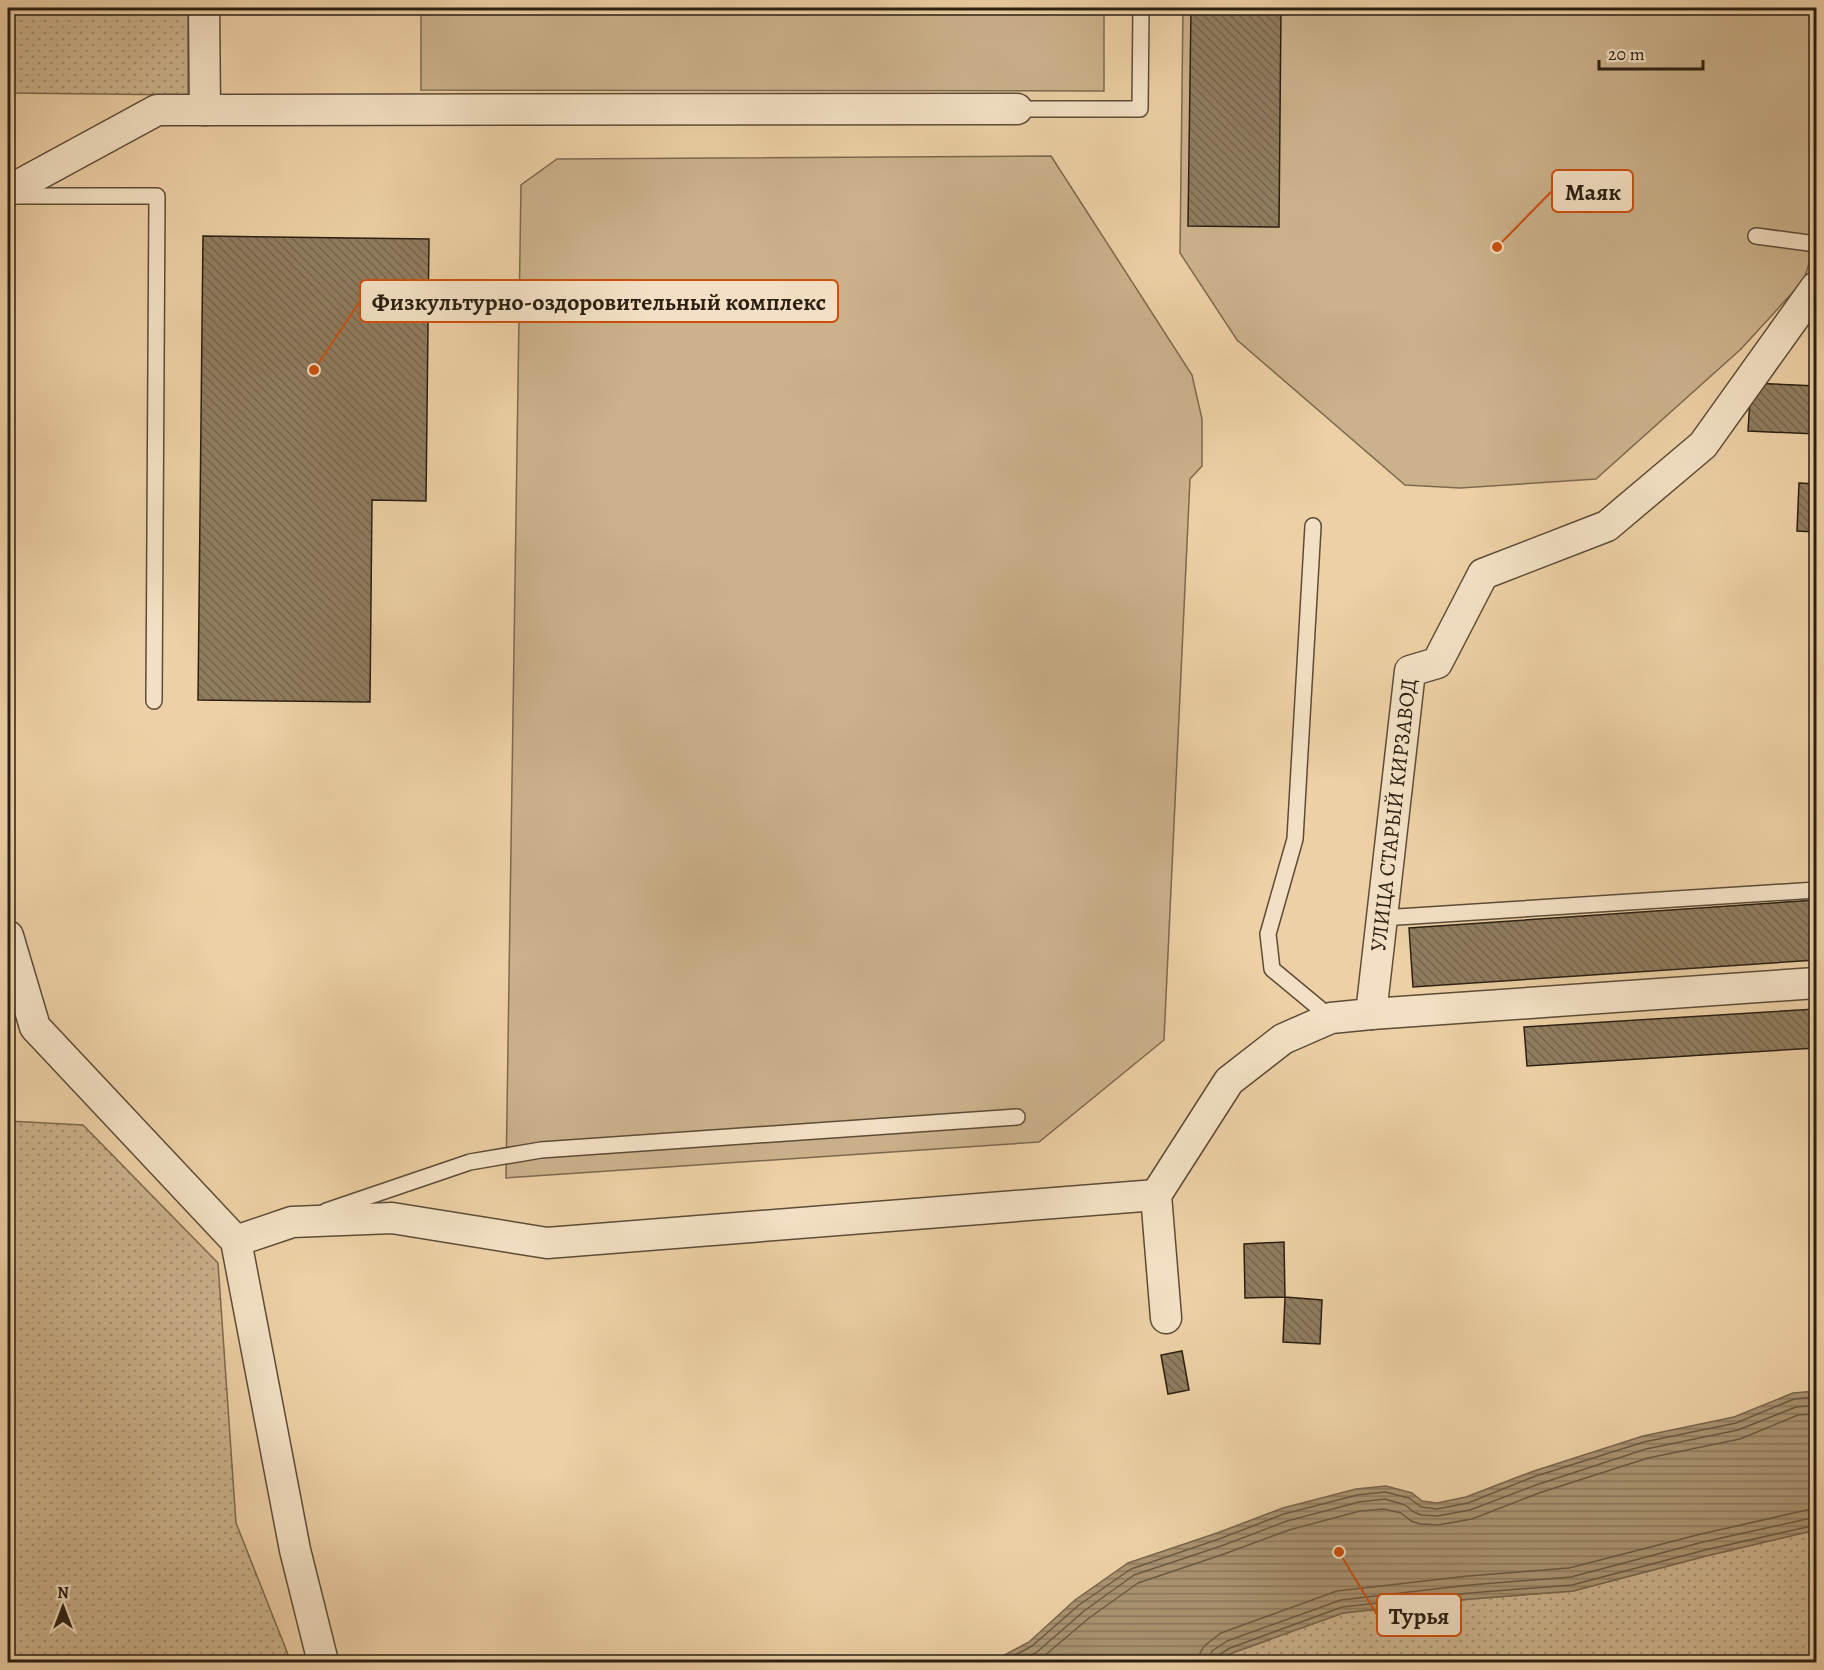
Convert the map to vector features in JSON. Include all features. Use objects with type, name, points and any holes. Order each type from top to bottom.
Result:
[{"type":"street","points":[[204,8],[205,110]]},
{"type":"street","points":[[8,191],[157,110],[1017,109]]},
{"type":"street","name":"УЛИЦА СТАРЫЙ КИРЗАВОД","points":[[1371,1014],[1410,671],[1437,663],[1483,574],[1607,526],[1703,445],[1816,287]]},
{"type":"street","points":[[8,936],[35,1027],[236,1241],[295,1550],[323,1662]]},
{"type":"street","points":[[1166,1318],[1156,1195],[1229,1081],[1283,1039],[1331,1018],[1816,983]]},
{"type":"street","points":[[236,1241],[292,1222],[392,1218],[547,1243],[1156,1195]]},
{"type":"lane","points":[[1017,109],[1140,109],[1141,8]]},
{"type":"lane","points":[[8,196],[158,196],[154,701]]},
{"type":"lane","points":[[1756,236],[1816,244]]},
{"type":"lane","points":[[1313,526],[1295,839],[1268,934],[1272,969],[1331,1018]]},
{"type":"lane","points":[[1382,918],[1816,890]]},
{"type":"lane","points":[[292,1222],[470,1162],[541,1150],[1017,1117]]},
{"type":"shaded area","points":[[8,8],[188,8],[188,95],[8,93]]},
{"type":"shaded area","points":[[421,8],[1104,8],[1104,91],[421,90]]},
{"type":"shaded area","points":[[1183,8],[1816,8],[1816,240],[1804,280],[1741,349],[1596,479],[1460,488],[1405,485],[1237,340],[1180,253]]},
{"type":"shaded area","points":[[1051,156],[1192,375],[1202,419],[1202,466],[1190,479],[1164,1040],[1039,1142],[506,1178],[521,185],[557,159]]},
{"type":"shaded area","points":[[8,1121],[83,1125],[218,1263],[236,1523],[291,1662],[8,1662]]},
{"type":"shaded area","points":[[1816,1530],[1816,1662],[1217,1662],[1232,1653],[1343,1613],[1470,1599],[1573,1591]]},
{"type":"water","points":[[1816,1391],[1816,1530],[1573,1591],[1470,1599],[1343,1613],[1232,1653],[1217,1662],[991,1662],[1029,1642],[1075,1600],[1128,1563],[1283,1508],[1356,1489],[1386,1486],[1412,1493],[1422,1501],[1437,1503],[1466,1497],[1531,1472],[1643,1436],[1734,1417],[1793,1393]]},
{"type":"building","points":[[1191,8],[1281,8],[1279,227],[1188,226]]},
{"type":"building","points":[[203,236],[429,239],[426,501],[372,500],[370,702],[198,700]]},
{"type":"building","points":[[1751,383],[1816,386],[1816,434],[1748,431]]},
{"type":"building","points":[[1799,483],[1816,484],[1816,532],[1797,531]]},
{"type":"building","points":[[1816,900],[1816,960],[1413,987],[1409,928]]},
{"type":"building","points":[[1816,1009],[1816,1048],[1527,1066],[1524,1027]]},
{"type":"building","points":[[1284,1242],[1285,1297],[1245,1298],[1244,1244]]},
{"type":"building","points":[[1285,1297],[1322,1300],[1320,1344],[1283,1342]]},
{"type":"building","points":[[1182,1351],[1189,1390],[1168,1394],[1161,1355]]},
{"type":"place","name":"Маяк","points":[[1497,247]]},
{"type":"place","name":"Физкультурно-оздоровительный комплекс","points":[[314,370]]},
{"type":"place","name":"Турья","points":[[1339,1552]]}]
